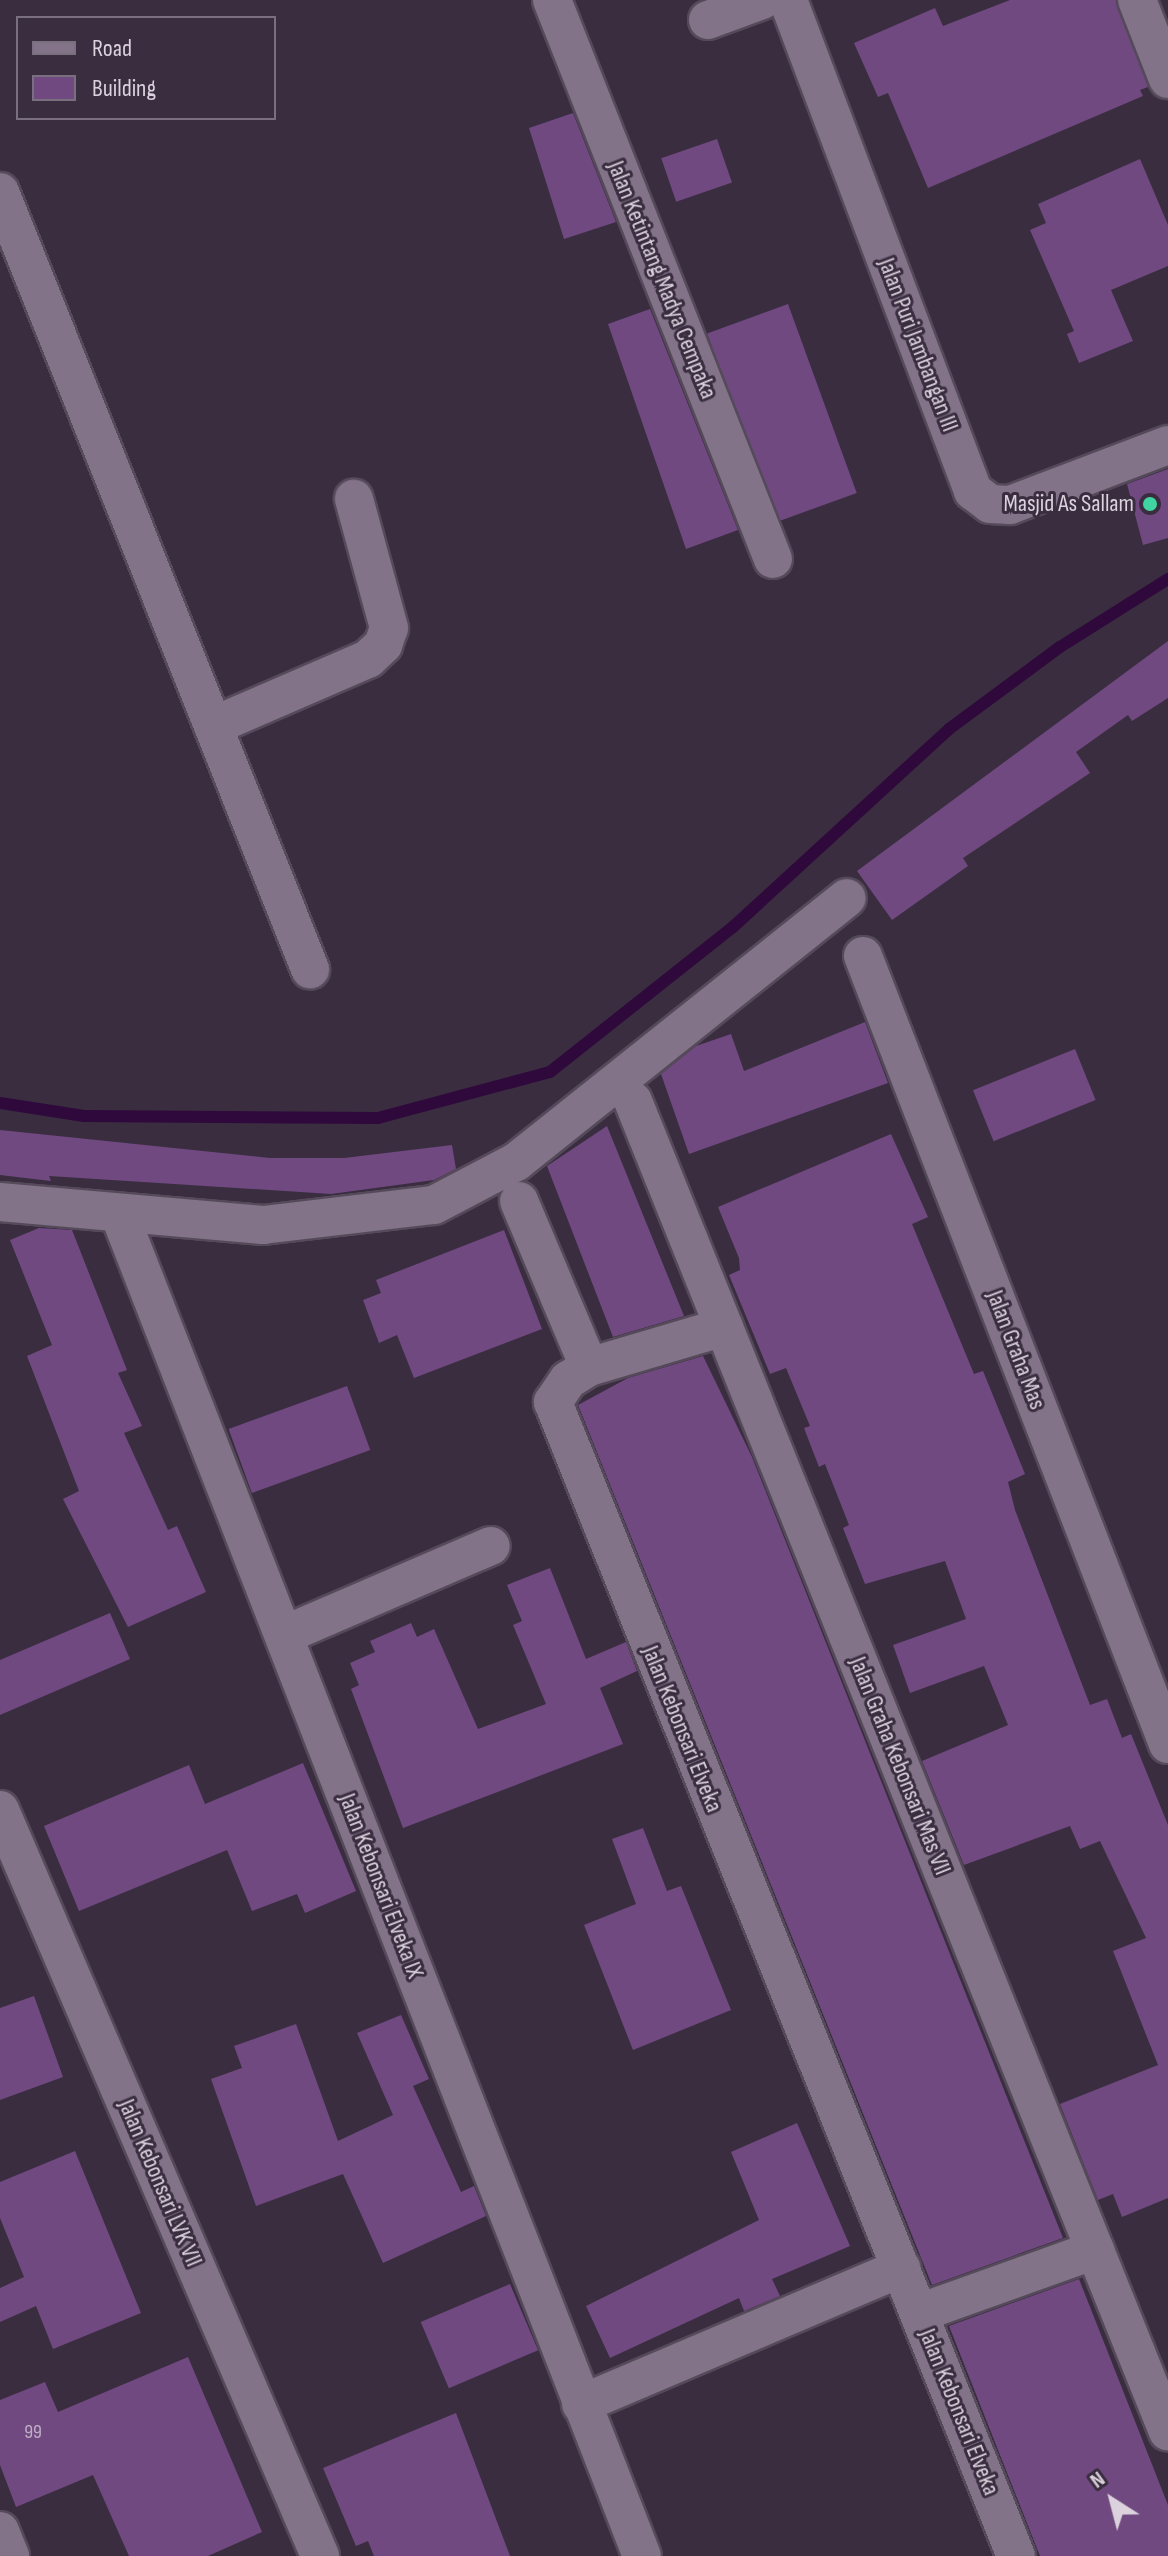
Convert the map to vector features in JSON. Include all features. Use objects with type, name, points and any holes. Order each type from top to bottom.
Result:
[{"type":"street","name":"Jalan Ketintang Madya Cempaka","points":[[552,0],[773,559]]},
{"type":"street","points":[[708,20],[762,0]]},
{"type":"street","name":"Jalan Puri Jambangan III","points":[[788,0],[973,491],[990,504],[1010,505],[1168,445]]},
{"type":"street","points":[[1137,0],[1168,79]]},
{"type":"street","points":[[0,192],[310,969]]},
{"type":"street","points":[[213,726],[368,659],[383,645],[389,628],[354,499]]},
{"type":"street","points":[[0,1202],[120,1216],[263,1225],[397,1214],[463,1193],[516,1162],[847,898]]},
{"type":"street","name":"Jalan Graha Mas","points":[[863,956],[1168,1744]]},
{"type":"street","name":"Jalan Graha Kebonsari Mas VII","points":[[633,1101],[1168,2432]]},
{"type":"street","points":[[519,1201],[589,1367],[724,1327]]},
{"type":"street","name":"Jalan Kebonsari Elveka IX","points":[[120,1216],[642,2556]]},
{"type":"street","name":"Jalan Kebonsari Elveka","points":[[589,1367],[568,1380],[553,1402],[562,1434],[1016,2556]]},
{"type":"street","points":[[284,1635],[491,1546]]},
{"type":"street","name":"Jalan Kebonsari LVK VII","points":[[0,1810],[320,2556]]},
{"type":"street","points":[[919,2313],[1095,2250]]},
{"type":"street","points":[[581,2404],[901,2268]]},
{"type":"street","points":[[0,2531],[10,2556]]},
{"type":"building","points":[[1010,0],[1116,0],[1148,87],[1140,90],[1143,96],[928,188],[888,93],[878,97],[854,43],[935,8],[943,26]]},
{"type":"building","points":[[573,113],[616,222],[564,239],[529,128]]},
{"type":"building","points":[[717,139],[732,182],[676,202],[661,158]]},
{"type":"building","points":[[1140,159],[1168,225],[1168,266],[1111,290],[1133,341],[1079,363],[1067,334],[1074,331],[1030,230],[1046,223],[1038,204]]},
{"type":"building","points":[[788,304],[857,493],[776,522],[707,333]]},
{"type":"building","points":[[650,309],[738,530],[686,549],[608,324]]},
{"type":"building","name":"Masjid As Sallam","points":[[1168,469],[1168,538],[1143,545],[1127,484]]},
{"type":"building","points":[[1168,641],[1168,698],[1132,721],[1128,715],[1076,752],[1090,773],[963,858],[968,866],[892,920],[857,871]]},
{"type":"building","points":[[865,1022],[888,1083],[689,1154],[661,1074],[696,1046],[731,1034],[744,1071]]},
{"type":"building","points":[[1075,1049],[1096,1100],[994,1141],[973,1090]]},
{"type":"building","points":[[607,1126],[684,1316],[613,1337],[547,1166]]},
{"type":"building","points":[[0,1130],[270,1158],[344,1158],[452,1145],[456,1169],[434,1180],[331,1194],[49,1176],[51,1181],[0,1175]]},
{"type":"building","points":[[891,1134],[928,1217],[912,1224],[974,1374],[983,1371],[1025,1474],[1008,1482],[1015,1510],[1090,1705],[1107,1699],[1122,1738],[1131,1734],[1168,1825],[1168,2198],[1122,2217],[1113,2194],[1098,2200],[1060,2104],[1158,2065],[1113,1951],[1146,1938],[1100,1841],[1080,1849],[1070,1826],[964,1865],[922,1761],[1008,1725],[984,1666],[910,1693],[893,1645],[966,1619],[945,1561],[865,1584],[843,1528],[849,1525],[825,1464],[819,1467],[804,1428],[810,1426],[786,1368],[770,1374],[729,1275],[740,1270],[739,1258],[718,1207]]},
{"type":"building","points":[[39,1228],[72,1230],[127,1370],[118,1373],[142,1426],[124,1433],[168,1530],[177,1526],[206,1592],[128,1627],[63,1499],[79,1491],[27,1356],[52,1345],[10,1240]]},
{"type":"building","points":[[504,1230],[542,1329],[414,1378],[397,1335],[379,1343],[363,1300],[381,1293],[376,1280]]},
{"type":"building","points":[[703,1356],[752,1457],[1063,2238],[932,2285],[578,1405],[628,1378]]},
{"type":"building","points":[[347,1386],[370,1450],[252,1493],[229,1429]]},
{"type":"building","points":[[550,1568],[586,1659],[626,1642],[637,1671],[600,1688],[623,1744],[403,1828],[351,1689],[359,1685],[350,1663],[375,1652],[370,1641],[411,1623],[417,1637],[434,1629],[478,1729],[546,1704],[513,1625],[522,1621],[507,1585]]},
{"type":"building","points":[[110,1613],[130,1659],[0,1715],[0,1660]]},
{"type":"building","points":[[303,1763],[356,1891],[305,1913],[297,1894],[252,1911],[227,1850],[79,1911],[44,1826],[189,1765],[205,1804]]},
{"type":"building","points":[[643,1828],[667,1891],[681,1886],[731,2010],[633,2050],[584,1925],[636,1904],[612,1839]]},
{"type":"building","points":[[34,1996],[63,2077],[0,2100],[0,2008]]},
{"type":"building","points":[[401,2015],[429,2079],[413,2086],[461,2192],[474,2186],[486,2216],[383,2263],[343,2174],[256,2206],[211,2079],[242,2068],[234,2046],[296,2024],[338,2141],[393,2115],[357,2033]]},
{"type":"building","points":[[797,2123],[850,2246],[772,2279],[780,2296],[744,2311],[739,2298],[610,2358],[586,2306],[759,2220],[731,2152]]},
{"type":"building","points":[[75,2151],[141,2313],[53,2349],[36,2306],[0,2322],[0,2288],[24,2277],[0,2218],[0,2182]]},
{"type":"building","points":[[1079,2279],[1168,2505],[1168,2556],[1040,2556],[949,2326]]},
{"type":"building","points":[[510,2284],[538,2350],[449,2388],[421,2322]]},
{"type":"building","points":[[188,2357],[262,2532],[208,2556],[129,2556],[93,2475],[16,2507],[0,2465],[0,2400],[45,2382],[58,2412]]},
{"type":"building","points":[[456,2413],[510,2556],[374,2556],[368,2541],[356,2546],[323,2468]]},
{"type":"waterway","points":[[0,1103],[84,1116],[378,1118],[550,1072],[733,927],[949,729],[1060,647],[1168,579]]},
{"type":"place","name":"Masjid As Sallam","points":[[1150,504]]}]
